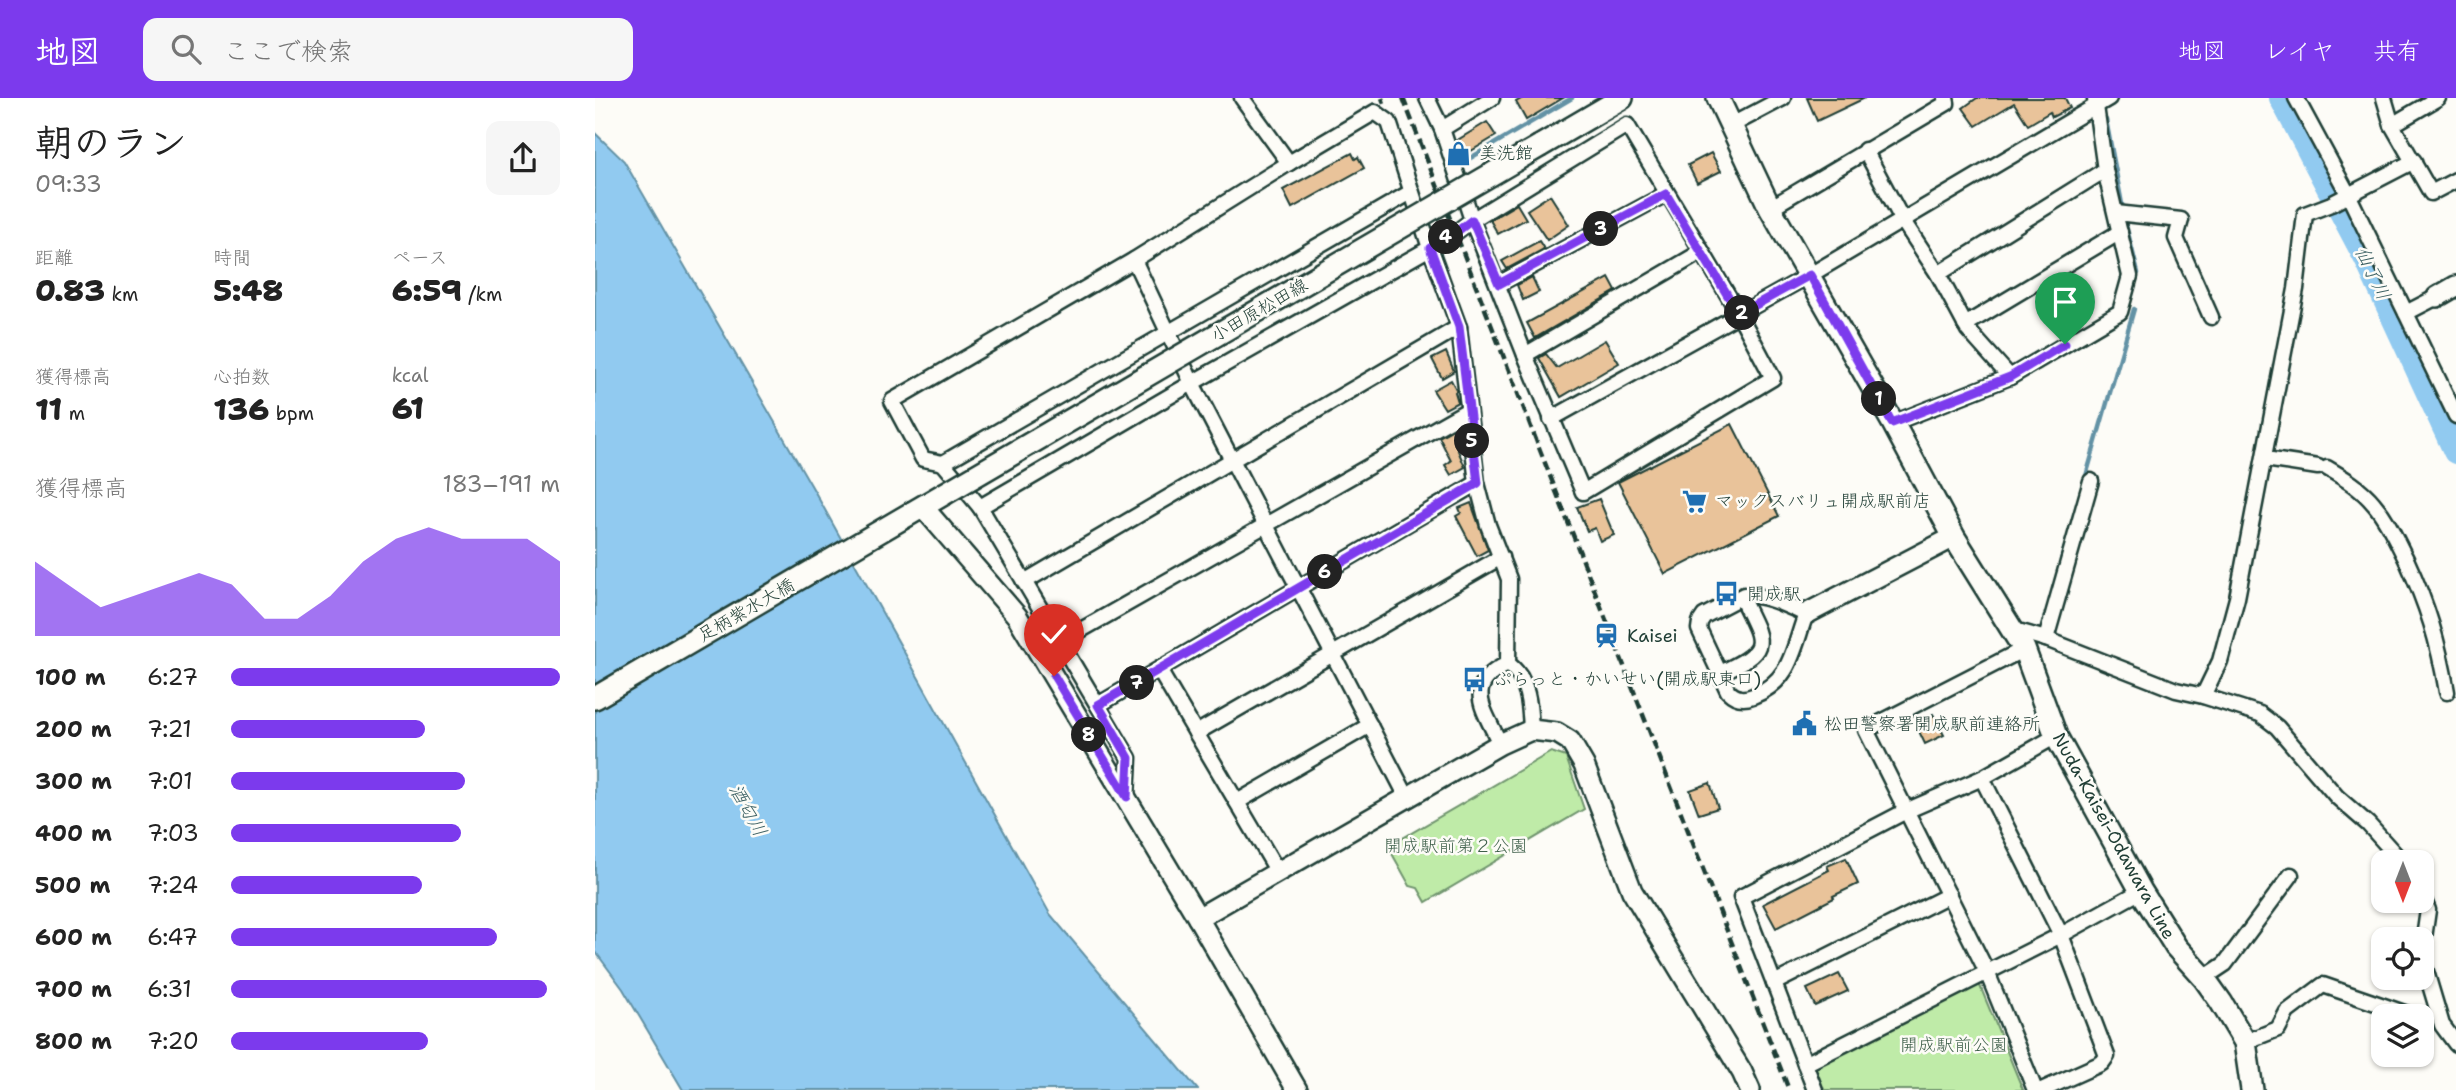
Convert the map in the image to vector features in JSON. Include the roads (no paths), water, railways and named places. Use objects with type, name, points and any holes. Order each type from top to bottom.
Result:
[{"type":"main road","name":"小田原松田線","points":[[897,522],[1622,98]]},
{"type":"main road","name":"Nuda-Kaisei-Odawara Line","points":[[1718,98],[1770,208],[1810,275],[1954,537],[2019,640],[2056,736],[2141,891],[2176,947],[2204,978],[2245,1042],[2252,1090]]},
{"type":"main road","name":"足柄紫水大橋","points":[[595,698],[897,522]]},
{"type":"street","points":[[1242,98],[1289,163]]},
{"type":"street","points":[[980,507],[1430,248],[1472,220],[1627,125],[1739,314],[1773,378],[1583,492],[1525,355],[1472,220],[1442,129],[1427,98]]},
{"type":"street","points":[[1442,129],[1492,98]]},
{"type":"street","points":[[1730,126],[1783,98]]},
{"type":"street","points":[[1551,419],[1810,275],[2095,102],[2109,98]]},
{"type":"street","points":[[2297,98],[2340,199],[2406,313],[2456,416]]},
{"type":"street","points":[[2383,98],[2392,125],[2431,193],[2456,180]]},
{"type":"street","points":[[2392,125],[2438,98]]},
{"type":"street","points":[[1770,208],[1949,100]]},
{"type":"street","points":[[1892,423],[2010,377],[2120,312],[2130,276],[2105,170],[2095,102]]},
{"type":"street","points":[[1127,797],[1129,758],[1098,705],[980,507],[943,463],[923,459],[892,401],[1134,260],[1375,112],[1389,122],[1459,327],[1478,483],[1488,525],[1509,579],[1508,664]]},
{"type":"street","points":[[1865,150],[1903,221],[1938,274],[1965,325],[2010,377]]},
{"type":"street","points":[[2203,696],[2220,661],[2237,598],[2296,289],[2305,214],[2414,161]]},
{"type":"street","points":[[1938,274],[2105,170]]},
{"type":"street","points":[[943,463],[1411,191]]},
{"type":"street","points":[[1499,284],[1666,194]]},
{"type":"street","points":[[2116,213],[2181,220],[2176,238],[2211,317]]},
{"type":"street","points":[[1965,325],[2120,232]]},
{"type":"street","points":[[1525,355],[1701,252]]},
{"type":"street","points":[[1134,260],[1192,383],[1407,797]]},
{"type":"street","points":[[2406,313],[2456,286]]},
{"type":"street","points":[[1024,582],[1459,327]]},
{"type":"street","points":[[1060,642],[1468,410]]},
{"type":"street","points":[[2265,459],[2322,467],[2350,482],[2373,502],[2390,527],[2427,606],[2439,645],[2447,692]]},
{"type":"street","points":[[2046,639],[2091,481]]},
{"type":"street","points":[[1098,705],[1478,483]]},
{"type":"street","points":[[923,507],[1017,616],[1127,797],[1297,1090]]},
{"type":"street","points":[[1806,614],[1757,595],[1741,597],[1704,616],[1699,629],[1728,691],[1733,696],[1750,698],[1774,685],[1783,676],[1806,614],[1954,537]]},
{"type":"street","points":[[1196,733],[1501,557]]},
{"type":"street","points":[[1720,673],[1749,660],[1758,649],[1759,634],[1741,597]]},
{"type":"street","points":[[2035,1090],[1987,972],[1866,730],[2019,640],[2046,639],[2176,690],[2260,714],[2277,727],[2337,797],[2368,824],[2391,850]]},
{"type":"street","points":[[1508,664],[1515,669],[1526,692],[1530,704],[1531,730]]},
{"type":"street","points":[[1500,744],[1481,702],[1481,684],[1491,671],[1508,664]]},
{"type":"street","points":[[1159,670],[1278,872]]},
{"type":"street","points":[[1237,802],[1370,725]]},
{"type":"street","points":[[1198,918],[1500,744],[1531,730],[1557,733],[1570,741],[1584,765],[1632,891],[1742,1072],[1750,1090]]},
{"type":"street","points":[[1815,1090],[1741,897],[1906,811],[1982,778],[2056,736]]},
{"type":"street","points":[[1982,778],[2061,934],[2107,1056],[2102,1063],[2042,1090]]},
{"type":"street","points":[[2204,978],[2225,964],[2291,875]]},
{"type":"street","points":[[1805,1064],[2141,891]]},
{"type":"street","points":[[1774,983],[1949,895]]},
{"type":"street","points":[[2245,1042],[2278,1029],[2287,1012],[2323,985],[2378,1004]]},
{"type":"street","points":[[2432,990],[2442,1025],[2456,1044]]},
{"type":"street","points":[[2434,1023],[2442,1025]]},
{"type":"water","name":"酒匂川","points":[[595,133],[624,161],[815,492],[1050,914],[1198,1090],[683,1090],[623,989],[595,951]]},
{"type":"waterway","points":[[1467,160],[1572,98]]},
{"type":"waterway","name":"仙了川","points":[[2282,98],[2367,259],[2456,451]]},
{"type":"waterway","points":[[2106,120],[2138,273]]},
{"type":"waterway","points":[[2084,483],[2134,309]]},
{"type":"waterway","points":[[2061,560],[2067,541]]},
{"type":"railway","points":[[1382,98],[1384,103]]},
{"type":"railway","points":[[1403,98],[1789,1090]]},
{"type":"place","name":"美洗館","points":[[1459,153]]},
{"type":"place","name":"マックスバリュ開成駅前店","points":[[1695,501]]},
{"type":"place","name":"開成駅","points":[[1727,594]]},
{"type":"place","name":"Kaisei","points":[[1607,636]]},
{"type":"place","name":"ぷらっと・かいせい(開成駅東口)","points":[[1474,679]]},
{"type":"place","name":"松田警察署開成駅前連絡所","points":[[1804,724]]},
{"type":"park label","name":"開成駅前第２公園","points":[[1456,846]]},
{"type":"park label","name":"開成駅前公園","points":[[1954,1045]]}]
